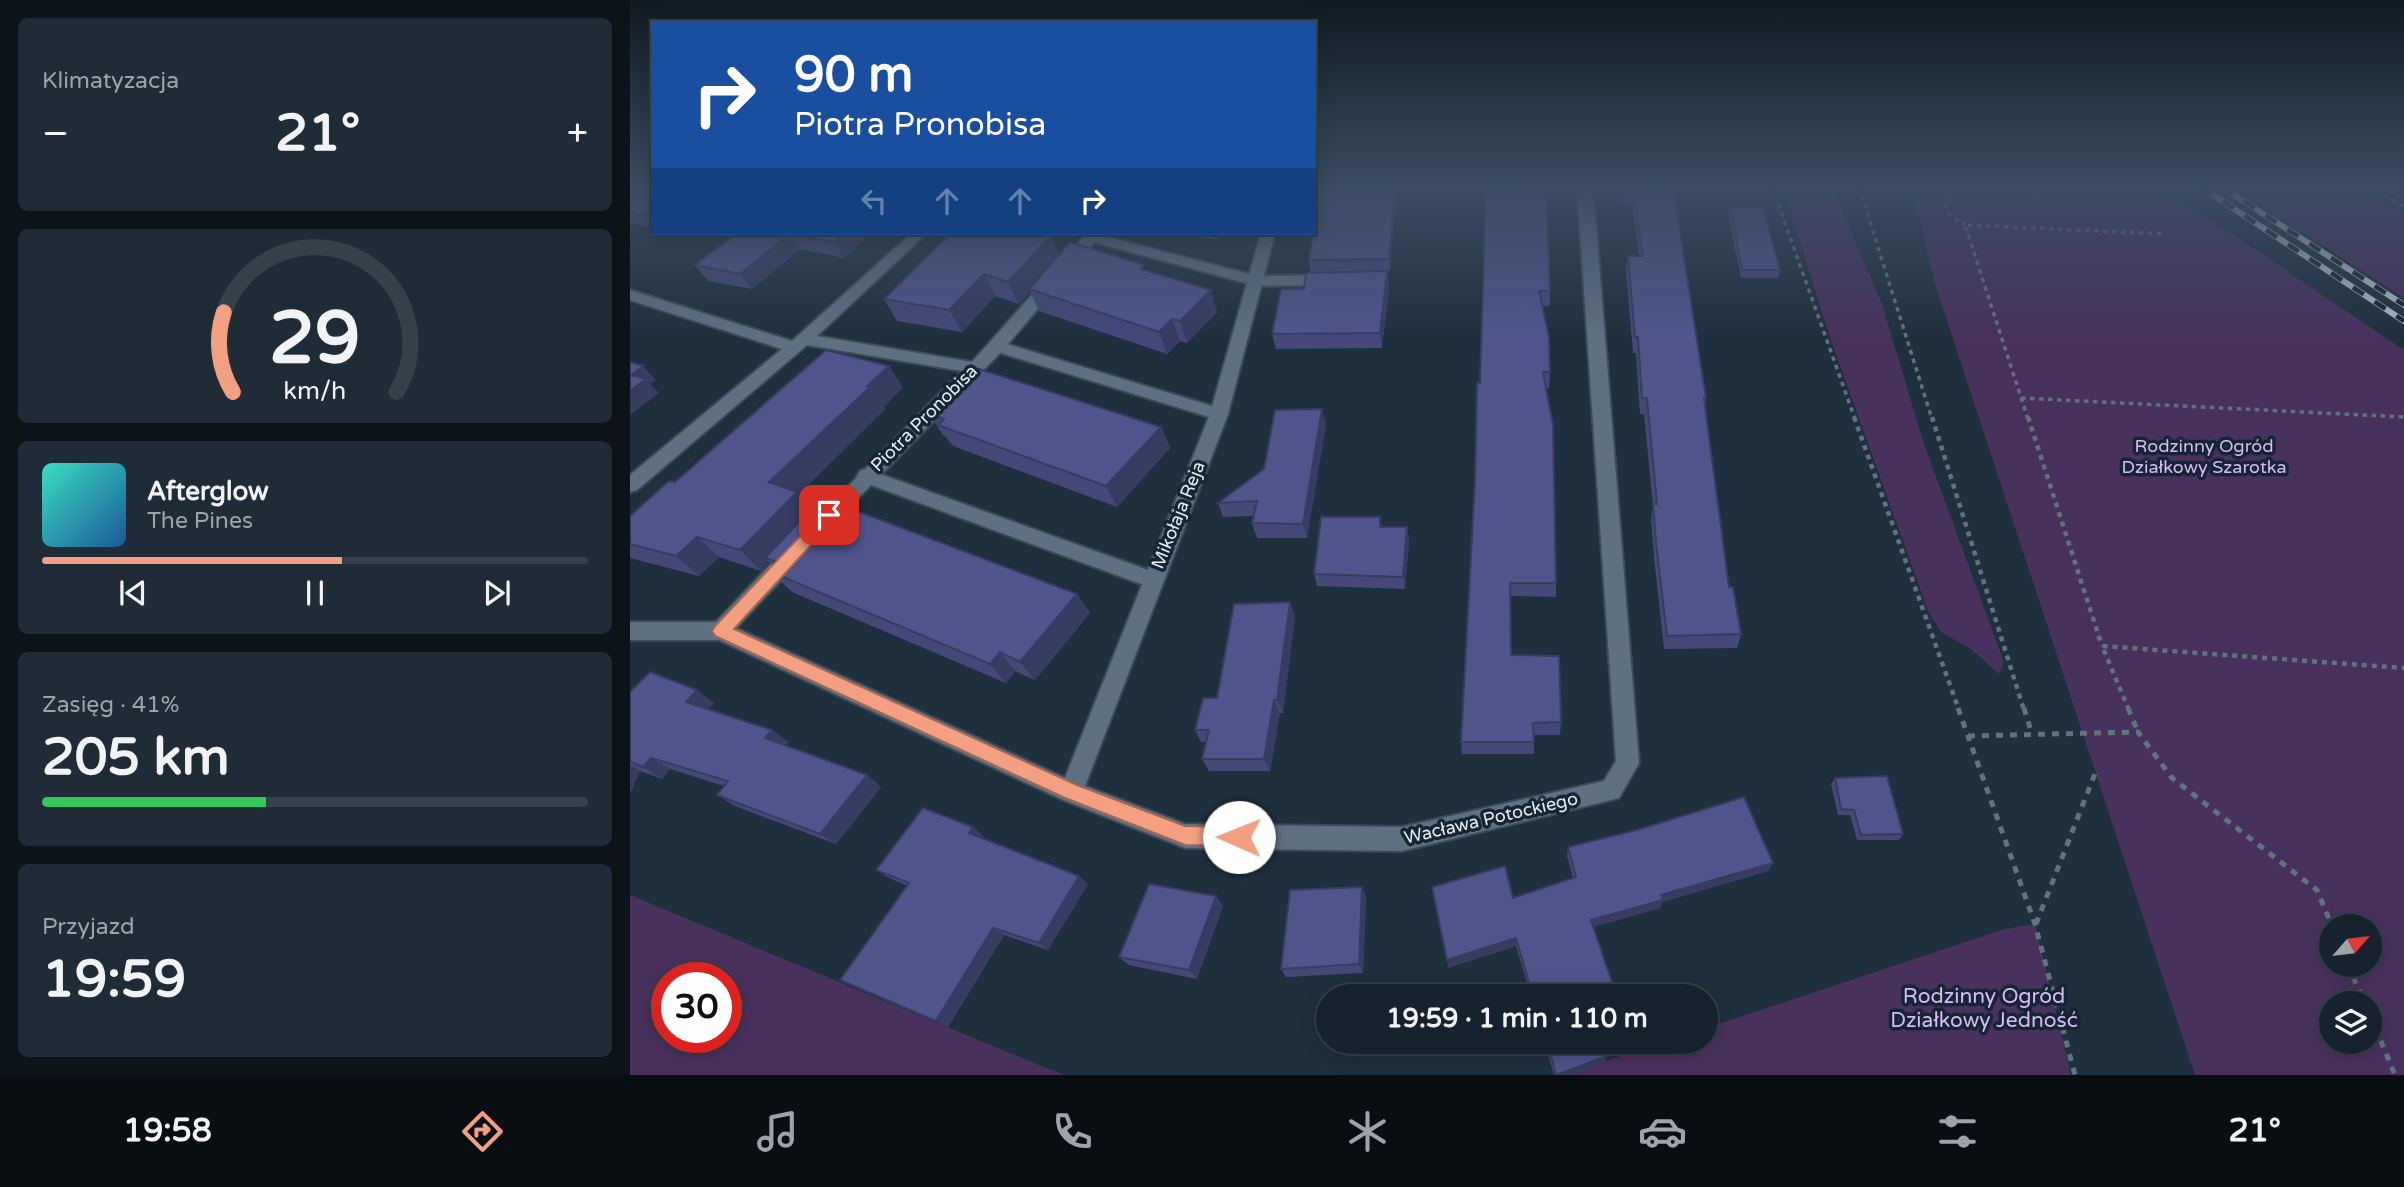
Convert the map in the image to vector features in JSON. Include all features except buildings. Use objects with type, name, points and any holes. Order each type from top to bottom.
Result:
[{"type":"street","points":[[630,485],[799,343],[915,237]]},
{"type":"street","name":"Piotra Pronobisa","points":[[721,631],[866,476],[997,346],[1091,237]]},
{"type":"street","points":[[1101,237],[1256,281],[1352,279]]},
{"type":"street","name":"Mikołaja Reja","points":[[1071,792],[1219,414],[1267,237]]},
{"type":"street","name":"Wacława Potockiego","points":[[721,631],[1071,792],[1185,836],[1402,839],[1611,790],[1628,763],[1590,237]]},
{"type":"street","points":[[630,295],[799,343],[975,368]]},
{"type":"street","points":[[997,346],[1219,414]]},
{"type":"street","points":[[866,476],[1152,580]]},
{"type":"street","points":[[630,631],[721,631]]},
{"type":"path","points":[[1790,237],[2035,924],[2075,1075]]},
{"type":"path","points":[[1875,237],[2032,734]]},
{"type":"path","points":[[1969,237],[2102,646],[2138,732],[2172,778],[2317,890],[2327,914]]},
{"type":"path","points":[[2021,398],[2404,417]]},
{"type":"path","points":[[2102,646],[2404,668]]},
{"type":"path","points":[[1968,736],[2138,732]]},
{"type":"path","points":[[2035,924],[2096,771]]},
{"type":"path","points":[[2382,1044],[2395,1075]]},
{"type":"green space","points":[[1799,237],[1854,237],[1882,304],[1924,444],[2004,662],[1999,674],[1971,649],[1941,632],[1928,611],[1829,335]]},
{"type":"green space","name":"Rodzinny Ogród Działkowy Szarotka","points":[[1924,237],[2237,237],[2404,350],[2404,1075],[2195,1075],[1936,287]]},
{"type":"green space","points":[[2309,237],[2404,237],[2404,298]]},
{"type":"green space","points":[[630,895],[1064,1075],[630,1075]]},
{"type":"green space","name":"Rodzinny Ogród Działkowy Jedność","points":[[2035,924],[2071,1075],[1563,1075],[1627,1054],[1718,1054],[1718,1024],[2005,929]]},
{"type":"railway","points":[[2277,237],[2404,321]]},
{"type":"railway","points":[[2299,237],[2404,305]]},
{"type":"route","points":[[829,515],[721,631],[1071,792],[1185,836],[1239,837]]}]
